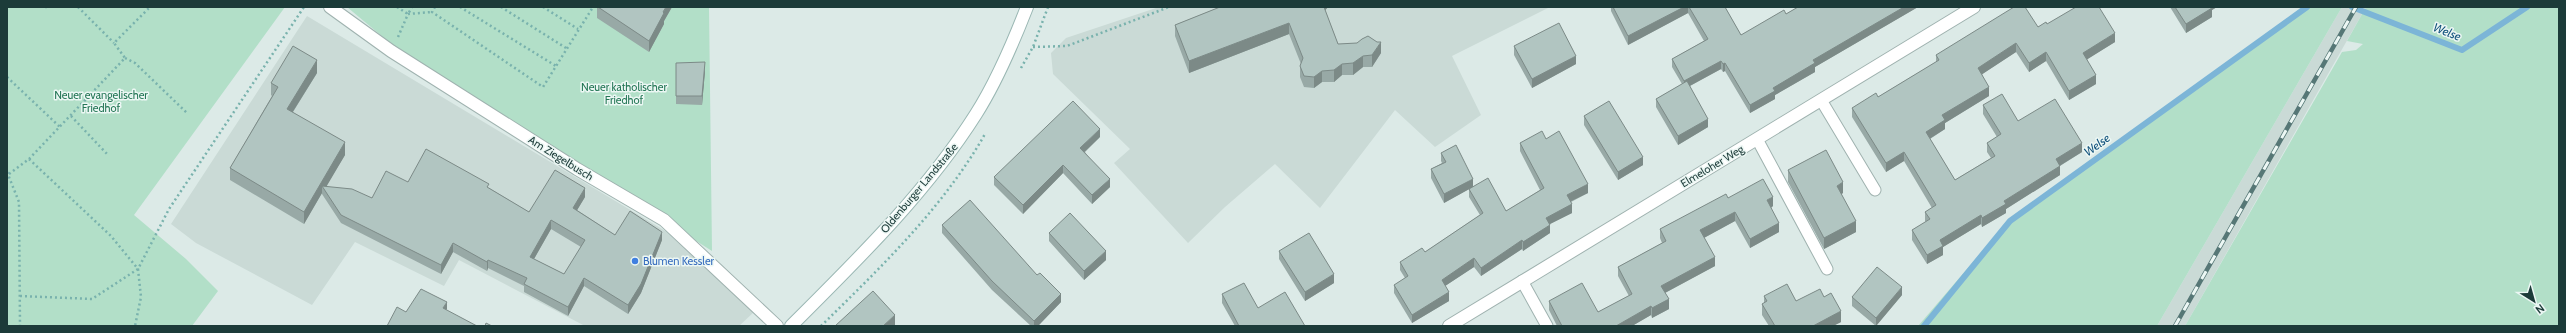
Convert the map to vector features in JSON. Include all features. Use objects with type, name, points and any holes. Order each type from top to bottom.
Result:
[{"type":"street","name":"Am Ziegelbusch","points":[[330,7],[392,51],[577,169],[664,220],[777,326]]},
{"type":"street","name":"Oldenburger Landstraße","points":[[791,326],[861,256],[945,160],[977,112],[1015,39],[1027,7]]},
{"type":"street","name":"Elmeloher Weg","points":[[1449,326],[1974,7]]},
{"type":"lane","points":[[1821,100],[1876,190]]},
{"type":"lane","points":[[1757,139],[1827,269]]},
{"type":"lane","points":[[1522,281],[1547,326]]},
{"type":"path","points":[[78,7],[114,43],[125,58],[135,63],[187,113]]},
{"type":"path","points":[[114,43],[150,7]]},
{"type":"path","points":[[20,296],[92,299],[138,269],[169,209],[304,7]]},
{"type":"path","points":[[397,7],[408,14],[432,12],[543,87],[593,7]]},
{"type":"path","points":[[392,51],[412,7]]},
{"type":"path","points":[[432,12],[435,7]]},
{"type":"path","points":[[460,7],[556,66]]},
{"type":"path","points":[[501,7],[566,48]]},
{"type":"path","points":[[543,7],[578,29]]},
{"type":"path","points":[[1015,39],[1033,47],[1067,46],[1169,7]]},
{"type":"path","points":[[20,326],[19,202],[8,173],[29,159],[61,128],[125,58]]},
{"type":"path","points":[[7,76],[61,128]]},
{"type":"path","points":[[71,116],[108,155]]},
{"type":"path","points":[[29,159],[111,236],[138,269],[141,297],[135,326]]},
{"type":"shaded area","points":[[1159,7],[1550,7],[1452,56],[1481,115],[1435,147],[1395,110],[1320,208],[1275,164],[1225,207],[1188,243],[1114,163],[1130,149],[1053,74],[1051,53],[1066,38]]},
{"type":"shaded area","points":[[2342,7],[2366,7],[2185,326],[2157,326]]},
{"type":"shaded area","points":[[307,16],[672,235],[754,312],[739,326],[585,326],[459,260],[444,286],[355,242],[312,305],[196,243],[171,224]]},
{"type":"green space","name":"Neuer evangelischer Friedhof","points":[[7,7],[285,7],[134,215],[186,259],[218,291],[192,326],[7,326]]},
{"type":"green space","name":"Neuer katholischer Friedhof","points":[[347,7],[709,7],[712,251],[408,58]]},
{"type":"green space","points":[[2303,7],[2342,7],[2157,326],[1918,326],[2010,219]]},
{"type":"green space","points":[[2366,7],[2559,7],[2559,326],[2185,326],[2342,52],[2356,50],[2363,44],[2347,41]]},
{"type":"building","points":[[598,7],[666,7],[649,41]]},
{"type":"building","points":[[1220,7],[1324,7],[1338,44],[1357,43],[1368,36],[1377,42],[1381,42],[1372,55],[1363,56],[1353,63],[1342,64],[1334,70],[1322,71],[1314,77],[1304,76],[1300,66],[1303,58],[1289,23],[1189,61],[1175,25]]},
{"type":"building","points":[[1613,7],[1684,7],[1628,36]]},
{"type":"building","points":[[1689,7],[1725,7],[1741,35],[1784,10],[1786,14],[1798,7],[1904,7],[1813,60],[1815,63],[1773,88],[1775,91],[1750,105],[1725,63],[1723,64],[1721,61],[1684,81],[1672,59],[1708,39]]},
{"type":"building","points":[[2014,7],[2025,7],[2038,27],[2046,22],[2047,24],[2076,7],[2099,7],[2115,33],[2083,53],[2096,75],[2069,91],[2046,52],[2029,63],[2016,43],[1978,68],[1989,87],[1942,115],[1945,120],[1926,132],[1955,180],[1995,156],[1987,143],[2001,134],[1983,105],[2002,94],[2018,121],[2055,99],[2082,143],[2056,159],[2060,166],[2004,201],[2006,204],[1982,218],[1981,215],[1940,240],[1943,246],[1927,255],[1912,230],[1930,219],[1925,212],[1936,205],[1904,152],[1886,163],[1852,108],[1876,93],[1878,97],[1939,60],[1936,55]]},
{"type":"building","points":[[2175,7],[2211,7],[2212,8],[2186,24]]},
{"type":"building","points":[[1559,23],[1576,56],[1532,79],[1514,46]]},
{"type":"building","points":[[293,46],[317,60],[287,109],[345,142],[304,212],[230,168],[278,87],[271,83]]},
{"type":"building","points":[[705,62],[702,96],[676,96],[676,63]]},
{"type":"building","points":[[1687,81],[1708,119],[1678,136],[1656,99]]},
{"type":"building","points":[[1073,101],[1100,129],[1080,148],[1110,179],[1092,195],[1063,165],[1023,205],[994,177]]},
{"type":"building","points":[[1609,101],[1643,157],[1618,172],[1584,116]]},
{"type":"building","points":[[1542,131],[1546,139],[1559,131],[1588,184],[1567,195],[1572,204],[1546,218],[1550,225],[1523,242],[1522,240],[1481,268],[1474,258],[1442,280],[1449,292],[1412,315],[1394,285],[1408,276],[1400,262],[1422,248],[1425,252],[1483,213],[1469,189],[1488,178],[1506,211],[1544,188],[1520,143]]},
{"type":"building","points":[[1456,145],[1473,179],[1444,194],[1431,169],[1446,162],[1441,153]]},
{"type":"building","points":[[426,149],[489,184],[487,187],[529,212],[555,170],[585,188],[573,208],[615,235],[630,211],[662,232],[641,284],[628,305],[584,278],[568,307],[524,284],[527,278],[488,260],[487,262],[453,243],[441,265],[341,215],[322,186],[352,189],[372,198],[386,171],[408,182]],"holes":[[[551,220],[585,240],[564,274],[530,257]]]},
{"type":"building","points":[[1826,150],[1843,182],[1837,186],[1856,221],[1824,238],[1788,170]]},
{"type":"building","points":[[1763,179],[1773,197],[1767,200],[1779,223],[1750,239],[1735,212],[1700,230],[1715,257],[1661,286],[1669,299],[1652,308],[1651,306],[1616,326],[1562,326],[1549,301],[1582,283],[1598,312],[1632,294],[1618,267],[1666,241],[1660,229],[1726,194],[1728,198]]},
{"type":"building","points":[[970,200],[1037,275],[1040,273],[1061,294],[1034,321],[992,281],[942,225]]},
{"type":"building","points":[[1070,213],[1106,251],[1084,271],[1049,233]]},
{"type":"building","points":[[1309,233],[1334,274],[1305,292],[1279,251]]},
{"type":"building","points":[[1877,267],[1902,287],[1876,318],[1852,297]]},
{"type":"building","points":[[1244,283],[1258,308],[1285,292],[1305,326],[1239,326],[1222,294]]},
{"type":"building","points":[[1787,284],[1796,301],[1820,289],[1824,297],[1831,293],[1841,311],[1813,326],[1775,326],[1762,304],[1767,301],[1764,296]]},
{"type":"building","points":[[421,289],[447,302],[443,308],[477,326],[387,326],[397,307],[406,312]]},
{"type":"building","points":[[873,291],[895,315],[883,326],[835,326]]},
{"type":"building","points":[[486,323],[492,326],[485,326]]},
{"type":"waterway","name":"Welse","points":[[1924,326],[2010,221],[2307,7]]},
{"type":"waterway","name":"Welse","points":[[2352,7],[2462,50],[2527,7]]},
{"type":"railway","points":[[2175,326],[2356,7]]},
{"type":"place","name":"Blumen Kessler","points":[[635,261]]}]
